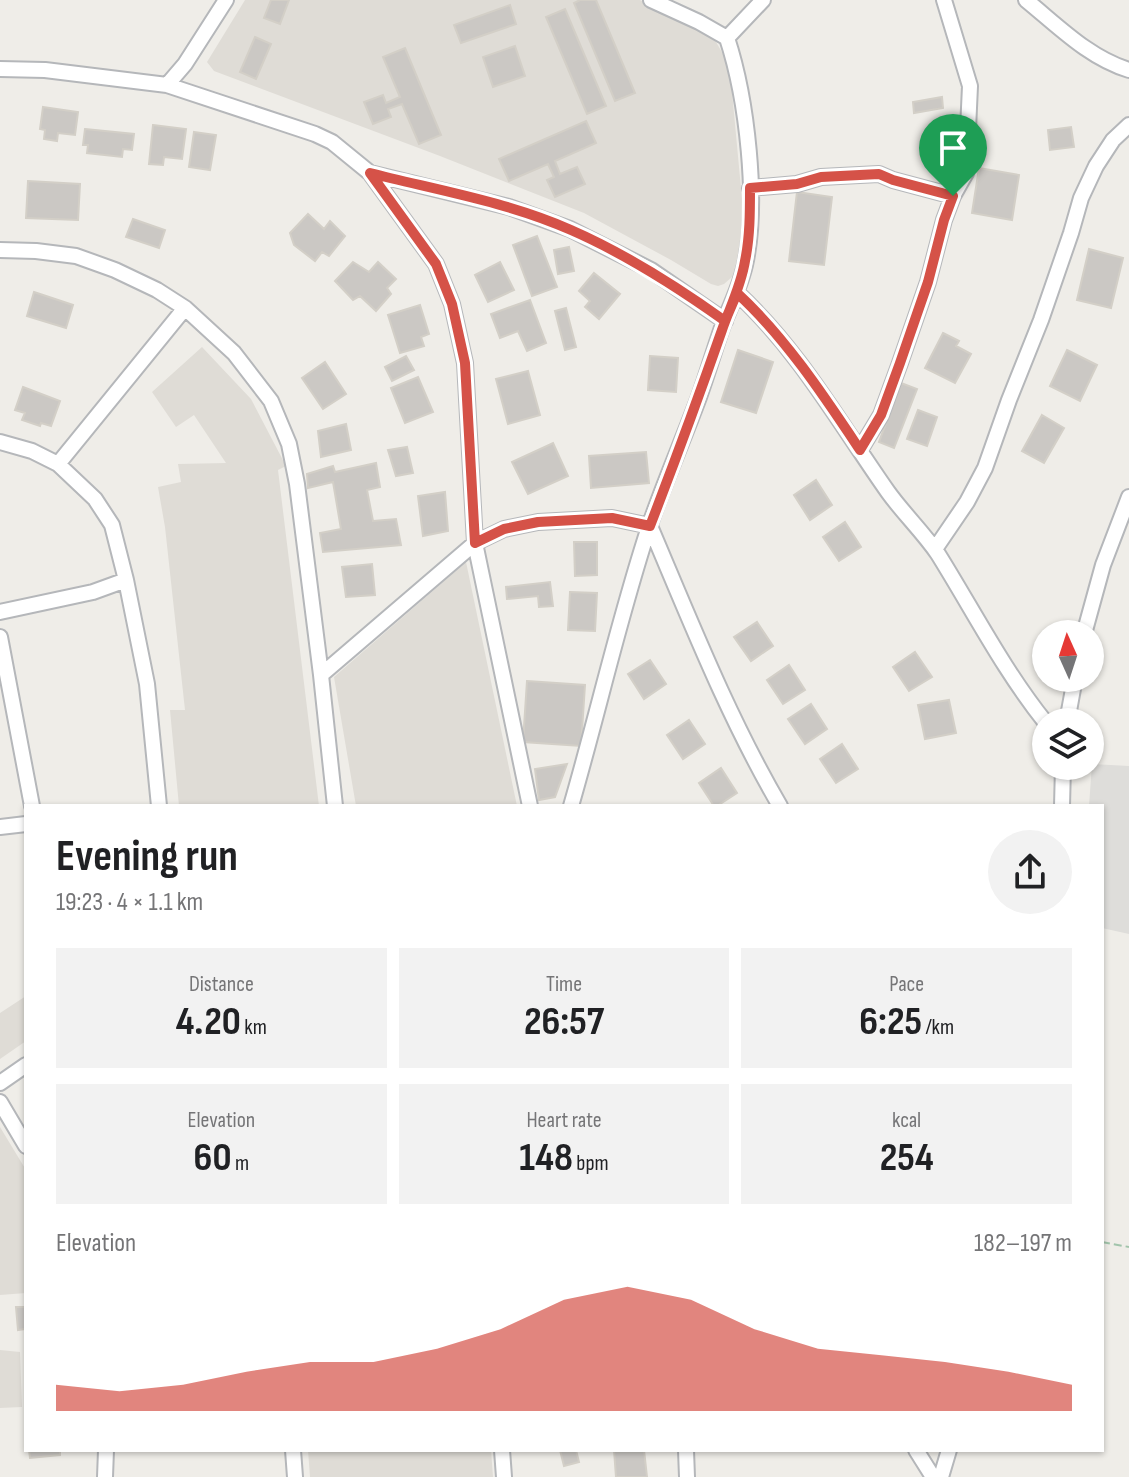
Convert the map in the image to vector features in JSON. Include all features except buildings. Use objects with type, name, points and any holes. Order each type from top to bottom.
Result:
[{"type":"street","points":[[167,85],[185,64],[226,0]]},
{"type":"street","points":[[572,804],[605,676],[650,526],[737,293],[750,225],[750,188],[741,95],[727,38],[651,0]]},
{"type":"street","points":[[727,38],[763,0]]},
{"type":"street","points":[[860,450],[881,415],[928,282],[944,220],[966,173],[970,86],[944,0]]},
{"type":"street","points":[[1026,0],[1088,50],[1112,65],[1129,70]]},
{"type":"street","points":[[0,69],[45,70],[167,85],[315,134],[332,142],[370,173],[436,264],[452,304],[465,363],[475,543],[530,804]]},
{"type":"street","points":[[935,549],[967,502],[985,468],[1041,320],[1081,198],[1113,140],[1129,125]]},
{"type":"street","points":[[370,173],[509,207],[570,229],[651,270],[725,321]]},
{"type":"street","points":[[750,188],[797,184],[821,177],[879,174],[953,196]]},
{"type":"street","points":[[0,250],[76,256],[157,290],[185,308],[234,353],[271,401],[289,444],[297,484],[335,804]]},
{"type":"street","points":[[737,293],[761,315],[829,403],[889,494],[935,549],[1034,708]]},
{"type":"street","points":[[58,464],[185,308]]},
{"type":"street","points":[[0,442],[32,451],[58,464],[95,499],[112,525],[147,684],[159,804]]},
{"type":"street","points":[[1088,620],[1103,565],[1129,497]]},
{"type":"street","points":[[321,675],[475,543],[504,529],[538,522],[612,518],[650,526]]},
{"type":"street","points":[[650,526],[712,671],[765,782],[779,804]]},
{"type":"street","points":[[0,612],[93,592],[126,580]]},
{"type":"street","points":[[0,637],[32,804]]},
{"type":"street","points":[[1062,804],[1063,780]]},
{"type":"street","points":[[0,827],[24,824]]},
{"type":"street","points":[[0,1083],[24,1066]]},
{"type":"street","points":[[0,1102],[24,1143]]},
{"type":"street","points":[[105,1477],[106,1452]]},
{"type":"street","points":[[293,1452],[295,1477]]},
{"type":"street","points":[[502,1452],[504,1477]]},
{"type":"street","points":[[686,1452],[687,1477]]},
{"type":"street","points":[[917,1452],[933,1477]]},
{"type":"street","points":[[941,1477],[948,1452]]},
{"type":"path","points":[[1104,1242],[1129,1247]]},
{"type":"shaded area","points":[[245,0],[640,0],[699,29],[716,42],[726,59],[731,81],[743,210],[738,261],[732,277],[718,286],[711,284],[584,213],[214,71],[207,62]]},
{"type":"shaded area","points":[[202,347],[251,399],[286,466],[278,470],[319,804],[179,804],[170,710],[185,710],[158,487],[181,482],[178,464],[226,463],[194,415],[176,427],[152,392]]},
{"type":"shaded area","points":[[466,562],[517,804],[356,804],[334,677]]},
{"type":"shaded area","points":[[1104,765],[1129,766],[1129,934],[1104,928],[1104,804],[1089,804],[1091,780],[1104,780]]},
{"type":"shaded area","points":[[24,997],[24,1042],[0,1059],[0,1013]]},
{"type":"shaded area","points":[[0,1127],[24,1167],[24,1293],[0,1295]]},
{"type":"shaded area","points":[[0,1350],[20,1352],[22,1407],[0,1408]]},
{"type":"shaded area","points":[[308,1452],[491,1452],[493,1477],[310,1477]]},
{"type":"route","points":[[953,196],[879,174],[821,177],[797,184],[750,188],[750,225],[737,293],[650,526],[612,518],[538,522],[504,529],[475,543],[465,363],[452,304],[436,264],[370,173],[509,207],[570,229],[651,270],[725,321],[737,293],[761,315],[829,403],[860,450],[881,415],[917,316],[953,196]]}]
